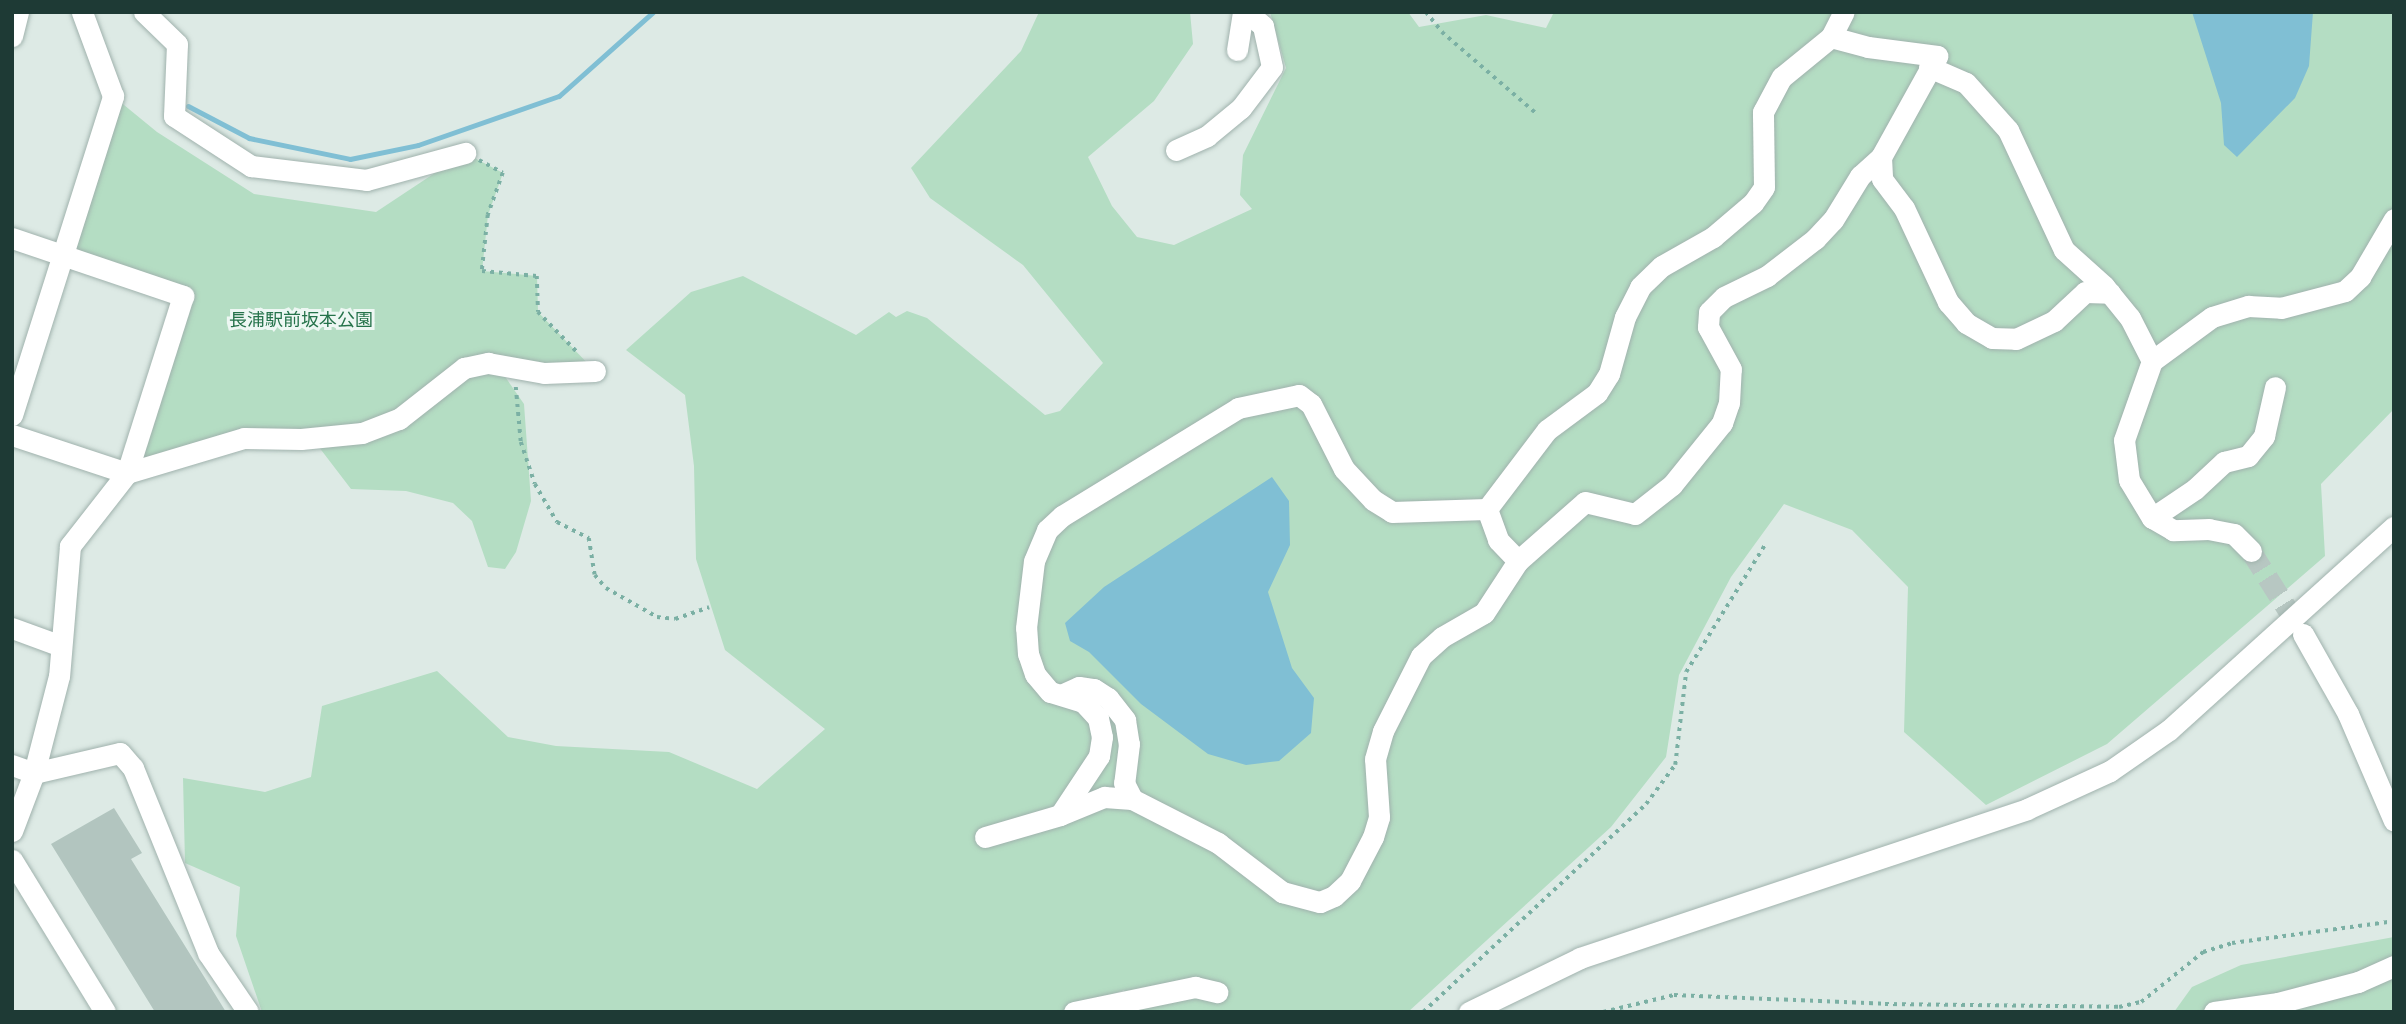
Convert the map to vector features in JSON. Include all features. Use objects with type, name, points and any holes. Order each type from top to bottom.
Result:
[{"type":"street","points":[[12,36],[18,12]]},
{"type":"street","points":[[12,415],[113,96],[82,12]]},
{"type":"street","points":[[144,12],[177,44],[174,116],[251,166],[366,180],[465,153]]},
{"type":"street","points":[[1176,150],[1207,136],[1241,108],[1272,67],[1263,26],[1245,12],[1237,50]]},
{"type":"street","points":[[1487,509],[1546,430],[1598,393],[1609,374],[1625,317],[1640,287],[1662,266],[1713,237],[1753,202],[1764,187],[1763,112],[1782,77],[1831,37],[1844,12]]},
{"type":"street","points":[[985,837],[1060,815],[1104,797],[1132,799],[1218,843],[1282,892],[1320,902],[1335,896],[1350,881],[1373,837],[1379,817],[1375,759],[1383,731],[1421,656],[1442,637],[1484,613],[1518,561],[1585,502],[1634,514],[1672,485],[1722,423],[1728,404],[1731,369],[1708,327],[1709,312],[1724,297],[1767,276],[1815,239],[1833,220],[1860,176],[1881,157],[1937,56],[1868,47],[1831,37]]},
{"type":"street","points":[[1929,68],[1966,83],[1986,102],[2008,131],[2064,250],[2110,293],[2130,318],[2152,361]]},
{"type":"street","points":[[1881,157],[1882,179],[1904,208],[1948,302],[1966,323],[1992,338],[2017,339],[2054,321],[2085,292],[2110,293]]},
{"type":"street","points":[[2251,551],[2234,534],[2210,529],[2173,530],[2152,518],[2129,480],[2124,440],[2152,361],[2212,317],[2248,306],[2281,308],[2345,291],[2360,277],[2394,219]]},
{"type":"street","points":[[12,238],[183,296],[127,473],[70,546],[59,676],[34,773],[12,831]]},
{"type":"street","points":[[12,435],[127,473],[244,438],[362,433],[398,419],[464,369],[488,363],[544,373],[595,371]]},
{"type":"street","points":[[2152,518],[2194,489],[2224,462],[2248,456],[2264,436],[2275,387]]},
{"type":"street","points":[[1060,815],[1099,756],[1102,737],[1098,718],[1083,702],[1050,692],[1035,674],[1028,654],[1026,628],[1034,561],[1047,530],[1062,516],[1238,408],[1298,395],[1311,404],[1344,469],[1373,500],[1392,512],[1487,509]]},
{"type":"street","points":[[1487,509],[1498,540],[1518,561]]},
{"type":"street","points":[[1469,1012],[1580,958],[2028,809],[2110,771],[2179,722],[2394,527]]},
{"type":"street","points":[[12,628],[61,646]]},
{"type":"street","points":[[2303,634],[2348,714],[2394,821]]},
{"type":"street","points":[[1063,694],[1079,687],[1094,689],[1108,698],[1125,720],[1129,744],[1124,783],[1132,799]]},
{"type":"street","points":[[12,765],[34,773],[120,752],[133,768],[208,953],[248,1012]]},
{"type":"street","points":[[12,860],[105,1012]]},
{"type":"street","points":[[2214,1012],[2278,1003],[2358,982],[2394,966]]},
{"type":"street","points":[[1074,1012],[1195,988],[1217,992]]},
{"type":"path","points":[[1426,12],[1443,32],[1536,113]]},
{"type":"path","points":[[465,153],[503,173],[488,215],[482,271],[537,276],[538,312],[595,371]]},
{"type":"path","points":[[515,369],[521,442],[535,484],[557,522],[589,538],[595,575],[606,589],[657,617],[675,619],[709,607]]},
{"type":"path","points":[[1423,1012],[1646,804],[1675,765],[1686,672],[1766,543]]},
{"type":"path","points":[[1602,1012],[1674,995],[1885,1004],[2119,1007],[2141,1002],[2203,952],[2232,943],[2394,921]]},
{"type":"green space","points":[[1039,12],[1190,12],[1193,44],[1154,101],[1088,157],[1112,206],[1137,237],[1174,245],[1252,209],[1240,195],[1243,155],[1286,68],[1270,12],[1408,12],[1419,27],[1486,15],[1546,28],[1554,12],[2394,12],[2394,409],[2321,484],[2325,556],[2107,744],[1986,805],[1904,732],[1908,587],[1852,530],[1784,504],[1731,577],[1679,675],[1666,757],[1611,827],[1408,1012],[1131,1012],[1124,990],[1065,1012],[262,1012],[236,936],[240,887],[185,863],[183,778],[265,792],[311,777],[322,706],[437,671],[508,737],[556,746],[669,752],[757,789],[825,729],[725,650],[696,559],[694,466],[685,395],[626,350],[691,292],[743,276],[856,335],[889,312],[896,317],[907,311],[927,318],[1045,415],[1060,411],[1103,363],[1023,265],[930,198],[911,168],[1021,51]]},
{"type":"green space","name":"長浦駅前坂本公園","points":[[113,96],[157,132],[254,194],[376,212],[465,153],[503,173],[488,215],[482,271],[537,276],[538,312],[595,371],[497,365],[524,404],[531,501],[516,552],[505,569],[488,567],[472,521],[453,503],[406,491],[351,489],[312,438],[244,438],[127,473],[183,296],[62,255]]},
{"type":"green space","points":[[2394,937],[2394,1012],[2174,1012],[2192,987],[2241,965]]},
{"type":"water","points":[[2192,12],[2313,12],[2309,66],[2295,98],[2237,157],[2224,145],[2221,103]]},
{"type":"water","points":[[1272,477],[1289,501],[1290,545],[1268,592],[1292,668],[1314,698],[1311,733],[1279,761],[1246,765],[1208,754],[1141,704],[1089,652],[1070,641],[1065,623],[1104,587]]},
{"type":"building","points":[[114,808],[142,853],[131,859],[226,1012],[155,1012],[51,844]]},
{"type":"waterway","points":[[188,106],[249,138],[350,159],[418,145],[559,96],[653,12]]},
{"type":"tunnel","points":[[2251,551],[2302,632]]}]
